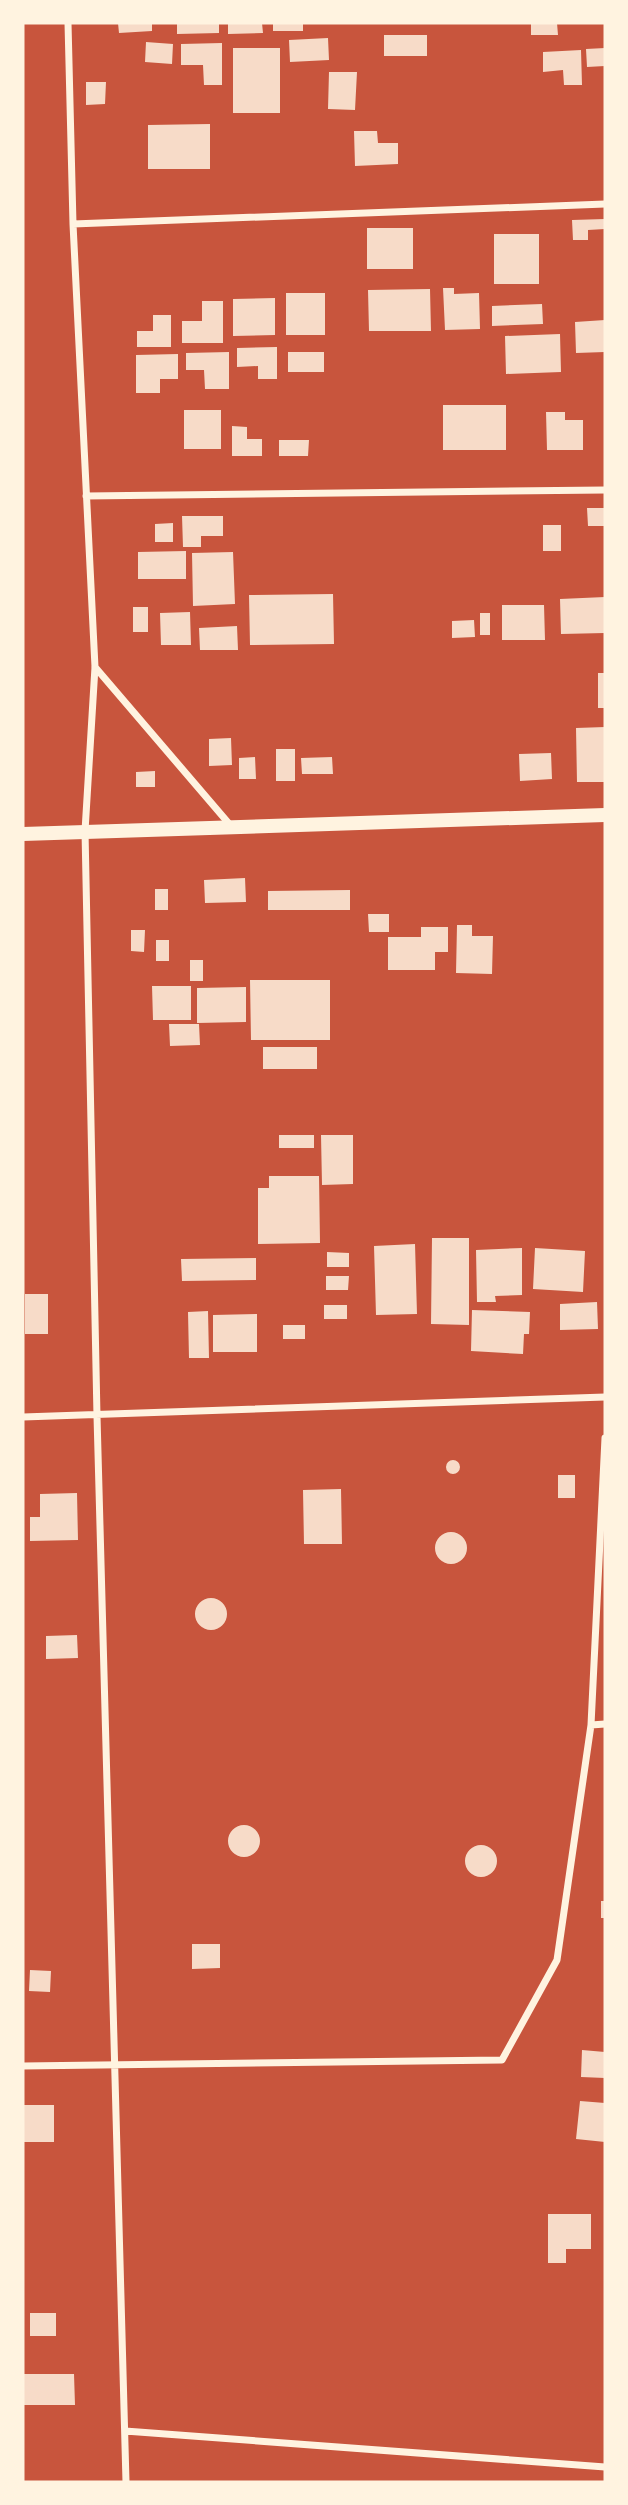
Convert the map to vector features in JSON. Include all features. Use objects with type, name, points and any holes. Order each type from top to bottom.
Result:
[{"type":"main road","points":[[23,834],[605,814]]},
{"type":"street","points":[[68,23],[74,224],[94,667],[85,831],[97,1416],[126,2482]]},
{"type":"street","points":[[74,224],[605,204]]},
{"type":"street","points":[[86,496],[605,490]]},
{"type":"street","points":[[94,667],[232,827]]},
{"type":"street","points":[[23,1417],[605,1398]]},
{"type":"street","points":[[23,2066],[502,2060],[557,1960],[591,1726],[605,1438]]},
{"type":"street","points":[[591,1726],[605,1724]]},
{"type":"street","points":[[125,2431],[605,2467]]},
{"type":"building","points":[[118,23],[152,23],[152,31],[119,33]]},
{"type":"building","points":[[177,23],[219,23],[219,33],[177,34]]},
{"type":"building","points":[[228,23],[262,23],[263,33],[228,34]]},
{"type":"building","points":[[273,23],[303,23],[303,31],[273,31]]},
{"type":"building","points":[[531,23],[557,23],[558,35],[531,35]]},
{"type":"building","points":[[384,35],[427,35],[427,56],[384,56]]},
{"type":"building","points":[[328,38],[329,60],[290,62],[289,40]]},
{"type":"building","points":[[146,42],[173,44],[172,64],[145,62]]},
{"type":"building","points":[[222,43],[222,85],[204,85],[203,65],[181,65],[181,44]]},
{"type":"building","points":[[233,48],[280,48],[280,113],[233,113]]},
{"type":"building","points":[[605,48],[605,66],[587,67],[586,49]]},
{"type":"building","points":[[581,50],[582,85],[564,85],[563,70],[543,72],[543,52]]},
{"type":"building","points":[[329,72],[357,72],[355,110],[328,109]]},
{"type":"building","points":[[86,82],[106,82],[105,104],[86,105]]},
{"type":"building","points":[[210,124],[210,169],[148,169],[148,125]]},
{"type":"building","points":[[354,131],[377,131],[378,143],[398,143],[398,164],[355,166]]},
{"type":"building","points":[[605,219],[605,229],[588,230],[588,240],[573,240],[572,220]]},
{"type":"building","points":[[367,228],[413,228],[413,269],[367,269]]},
{"type":"building","points":[[494,234],[539,234],[539,284],[494,284]]},
{"type":"building","points":[[443,288],[454,288],[454,294],[479,293],[480,329],[445,330]]},
{"type":"building","points":[[430,289],[431,331],[369,331],[368,290]]},
{"type":"building","points":[[286,293],[325,293],[325,335],[286,335]]},
{"type":"building","points":[[275,298],[275,335],[233,336],[233,299]]},
{"type":"building","points":[[202,301],[223,301],[223,343],[182,343],[182,321],[202,321]]},
{"type":"building","points":[[542,304],[543,324],[492,326],[492,306]]},
{"type":"building","points":[[153,315],[171,315],[171,347],[137,347],[137,331],[153,331]]},
{"type":"building","points":[[605,320],[605,352],[576,353],[575,322]]},
{"type":"building","points":[[560,334],[561,372],[506,374],[505,336]]},
{"type":"building","points":[[277,347],[277,379],[258,379],[258,366],[237,367],[237,348]]},
{"type":"building","points":[[229,352],[229,389],[205,389],[204,370],[186,370],[186,353]]},
{"type":"building","points":[[288,352],[324,352],[324,372],[288,372]]},
{"type":"building","points":[[178,354],[178,379],[160,379],[160,393],[136,393],[136,355]]},
{"type":"building","points":[[443,405],[506,405],[506,450],[443,450]]},
{"type":"building","points":[[184,410],[221,410],[221,449],[184,449]]},
{"type":"building","points":[[546,412],[565,412],[565,420],[583,420],[583,450],[547,450]]},
{"type":"building","points":[[232,426],[247,427],[247,439],[262,439],[262,456],[232,456]]},
{"type":"building","points":[[279,440],[309,440],[308,456],[279,456]]},
{"type":"building","points":[[587,508],[605,508],[605,526],[588,526]]},
{"type":"building","points":[[182,516],[223,516],[223,536],[201,536],[201,547],[183,547]]},
{"type":"building","points":[[173,523],[173,542],[155,542],[155,524]]},
{"type":"building","points":[[543,525],[561,525],[561,551],[543,551]]},
{"type":"building","points":[[186,551],[186,579],[138,579],[138,552]]},
{"type":"building","points":[[233,552],[235,604],[193,606],[192,553]]},
{"type":"building","points":[[333,594],[334,644],[250,645],[249,595]]},
{"type":"building","points":[[605,597],[605,633],[561,634],[560,599]]},
{"type":"building","points":[[502,605],[544,605],[545,640],[502,640]]},
{"type":"building","points":[[133,607],[148,607],[148,632],[133,632]]},
{"type":"building","points":[[190,612],[191,645],[161,645],[160,613]]},
{"type":"building","points":[[480,613],[490,613],[490,635],[480,635]]},
{"type":"building","points":[[474,620],[475,637],[452,638],[452,621]]},
{"type":"building","points":[[237,626],[238,650],[200,650],[199,628]]},
{"type":"building","points":[[598,673],[605,673],[605,708],[598,708]]},
{"type":"building","points":[[605,727],[605,782],[577,782],[576,728]]},
{"type":"building","points":[[231,738],[232,765],[209,766],[209,739]]},
{"type":"building","points":[[276,749],[295,749],[295,781],[276,781]]},
{"type":"building","points":[[551,753],[552,779],[520,781],[519,754]]},
{"type":"building","points":[[255,757],[256,779],[239,779],[239,758]]},
{"type":"building","points":[[332,757],[333,774],[302,774],[301,758]]},
{"type":"building","points":[[155,771],[155,787],[136,787],[136,772]]},
{"type":"building","points":[[245,878],[246,902],[205,903],[204,880]]},
{"type":"building","points":[[155,889],[168,889],[168,910],[155,910]]},
{"type":"building","points":[[350,890],[350,910],[268,910],[268,891]]},
{"type":"building","points":[[368,914],[389,914],[389,932],[369,932]]},
{"type":"building","points":[[457,925],[472,925],[472,936],[493,936],[492,974],[456,973]]},
{"type":"building","points":[[421,927],[448,927],[448,952],[435,952],[435,970],[388,970],[388,937],[421,937]]},
{"type":"building","points":[[131,930],[145,930],[144,952],[131,951]]},
{"type":"building","points":[[156,940],[169,940],[169,961],[156,961]]},
{"type":"building","points":[[190,960],[203,960],[203,981],[190,981]]},
{"type":"building","points":[[250,980],[330,980],[330,1040],[251,1040]]},
{"type":"building","points":[[152,986],[191,986],[191,1020],[153,1020]]},
{"type":"building","points":[[246,987],[246,1022],[197,1023],[197,988]]},
{"type":"building","points":[[169,1024],[199,1024],[200,1045],[170,1046]]},
{"type":"building","points":[[263,1047],[317,1047],[317,1069],[263,1069]]},
{"type":"building","points":[[279,1135],[314,1135],[314,1148],[279,1148]]},
{"type":"building","points":[[321,1135],[353,1135],[353,1184],[322,1185]]},
{"type":"building","points":[[269,1176],[319,1176],[320,1243],[258,1244],[258,1188],[269,1188]]},
{"type":"building","points":[[432,1238],[469,1238],[469,1325],[431,1324]]},
{"type":"building","points":[[415,1244],[417,1314],[376,1315],[374,1246]]},
{"type":"building","points":[[522,1248],[522,1295],[495,1296],[496,1302],[477,1302],[476,1250]]},
{"type":"building","points":[[535,1248],[585,1251],[583,1292],[533,1289]]},
{"type":"building","points":[[327,1252],[349,1253],[349,1267],[327,1267]]},
{"type":"building","points":[[256,1258],[256,1280],[182,1281],[181,1259]]},
{"type":"building","points":[[326,1276],[349,1276],[348,1290],[326,1290]]},
{"type":"building","points":[[25,1294],[48,1294],[48,1334],[25,1334]]},
{"type":"building","points":[[597,1302],[598,1329],[560,1330],[560,1304]]},
{"type":"building","points":[[324,1305],[347,1305],[347,1319],[324,1319]]},
{"type":"building","points":[[472,1310],[530,1312],[529,1334],[524,1334],[523,1354],[471,1351]]},
{"type":"building","points":[[208,1311],[209,1358],[189,1358],[188,1312]]},
{"type":"building","points":[[257,1314],[257,1352],[213,1352],[213,1315]]},
{"type":"building","points":[[283,1325],[305,1325],[305,1339],[283,1339]]},
{"type":"building","points":[[453,1460],[458,1462],[458,1472],[453,1474],[448,1472],[446,1467],[448,1462]]},
{"type":"building","points":[[558,1475],[575,1475],[575,1498],[558,1498]]},
{"type":"building","points":[[341,1489],[342,1544],[304,1544],[303,1490]]},
{"type":"building","points":[[77,1493],[78,1540],[30,1541],[30,1517],[40,1517],[40,1494]]},
{"type":"building","points":[[451,1532],[462,1537],[467,1548],[462,1559],[451,1564],[440,1559],[435,1548],[440,1537]]},
{"type":"building","points":[[211,1598],[222,1603],[227,1614],[222,1625],[211,1630],[200,1625],[195,1614],[200,1603]]},
{"type":"building","points":[[77,1635],[78,1658],[46,1659],[46,1636]]},
{"type":"building","points":[[244,1825],[255,1830],[260,1841],[255,1852],[244,1857],[233,1852],[228,1841],[233,1830]]},
{"type":"building","points":[[481,1845],[492,1850],[497,1861],[492,1872],[481,1877],[470,1872],[465,1861],[470,1850]]},
{"type":"building","points":[[601,1901],[605,1901],[605,1918],[601,1918]]},
{"type":"building","points":[[192,1944],[220,1944],[220,1968],[192,1969]]},
{"type":"building","points":[[30,1970],[51,1971],[50,1992],[29,1991]]},
{"type":"building","points":[[582,2050],[605,2052],[605,2078],[581,2077]]},
{"type":"building","points":[[580,2101],[605,2103],[605,2142],[576,2139]]},
{"type":"building","points":[[23,2105],[54,2105],[54,2142],[23,2142]]},
{"type":"building","points":[[548,2214],[591,2214],[591,2249],[566,2249],[566,2263],[548,2263]]},
{"type":"building","points":[[30,2313],[56,2313],[56,2336],[30,2336]]},
{"type":"building","points":[[23,2374],[74,2374],[75,2405],[23,2405]]}]
